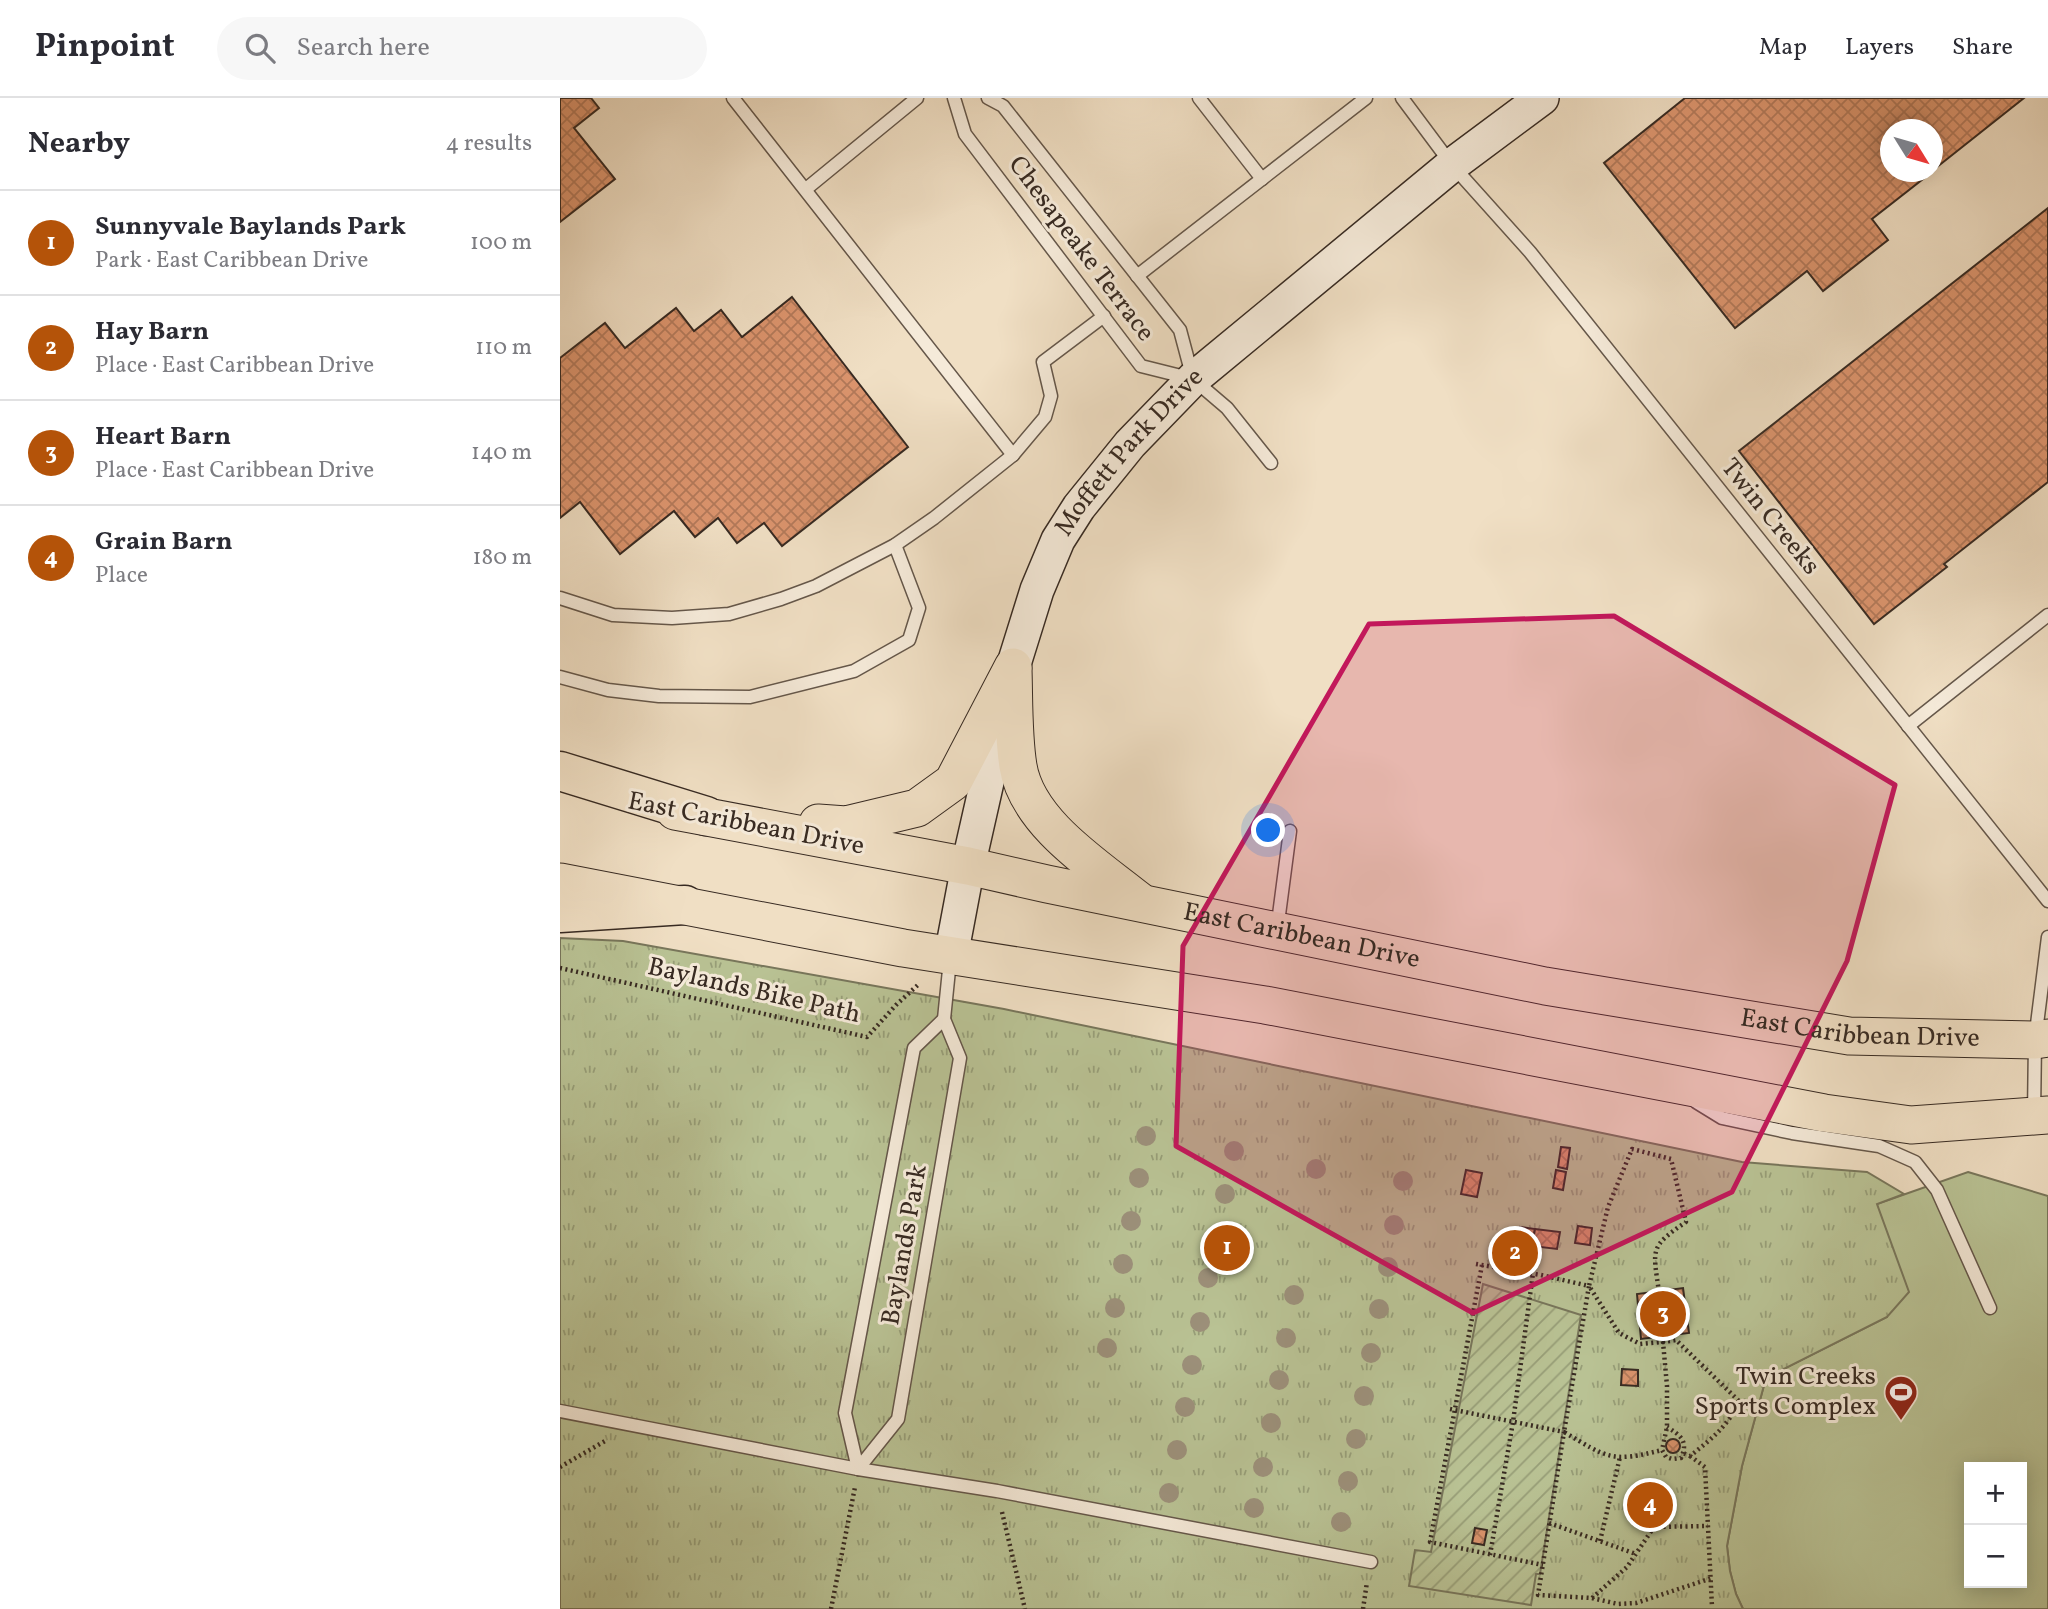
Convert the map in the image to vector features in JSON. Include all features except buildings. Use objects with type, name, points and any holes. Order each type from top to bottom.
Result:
[{"type":"highway","points":[[560,771],[706,816]]},
{"type":"highway","points":[[560,913],[685,905]]},
{"type":"main road","points":[[706,816],[846,825],[917,808],[953,782],[1013,667]]},
{"type":"main road","points":[[1013,667],[1018,768],[1029,797],[1047,823],[1141,903]]},
{"type":"main road","name":"East Caribbean Drive","points":[[560,790],[968,866],[1545,986],[1849,1036],[2041,1039]]},
{"type":"main road","points":[[560,882],[951,956],[1265,1005],[1824,1113],[1911,1125],[2041,1115]]},
{"type":"street","name":"Moffett Park Drive","points":[[951,956],[968,866],[1013,667],[1037,590],[1058,540],[1072,518],[1130,444],[1193,379],[1452,165],[1542,98]]},
{"type":"lane","points":[[733,98],[1013,455]]},
{"type":"lane","points":[[806,189],[918,98]]},
{"type":"lane","name":"Chesapeake Terrace","points":[[954,98],[965,134],[1141,366],[1193,379],[1180,330],[1003,106],[989,98]]},
{"type":"lane","points":[[1199,98],[1262,178]]},
{"type":"lane","points":[[1137,276],[1366,98]]},
{"type":"lane","name":"Twin Creeks","points":[[1402,98],[1452,165],[1530,252],[2048,901]]},
{"type":"lane","points":[[560,598],[613,615],[672,618],[729,614],[816,586],[895,545],[934,518],[1013,455],[1045,417],[1051,396],[1043,362],[1104,316]]},
{"type":"lane","points":[[1193,379],[1227,408],[1271,463]]},
{"type":"lane","points":[[560,677],[608,690],[659,696],[750,697],[854,671],[909,640],[919,608],[895,545]]},
{"type":"lane","points":[[1908,726],[2048,615]]},
{"type":"lane","points":[[1277,930],[1290,831]]},
{"type":"lane","points":[[2041,1115],[2041,1039],[2048,937]]},
{"type":"lane","name":"Baylands Park","points":[[858,1469],[898,1419],[960,1058],[944,1019],[951,956]]},
{"type":"lane","name":"Baylands Park","points":[[858,1469],[845,1413],[914,1048],[944,1019]]},
{"type":"lane","points":[[1666,1084],[1722,1118],[1792,1133],[1879,1146],[1915,1162],[1937,1191],[1990,1308]]},
{"type":"lane","points":[[560,1411],[858,1469],[997,1491],[1371,1562]]},
{"type":"path","name":"Baylands Bike Path","points":[[560,968],[867,1037],[896,1005],[951,956]]},
{"type":"path","points":[[1659,1292],[1654,1255],[1662,1238],[1686,1222],[1671,1159],[1632,1149],[1608,1207],[1589,1286],[1538,1595],[1592,1598],[1618,1604],[1636,1603],[1712,1578]]},
{"type":"path","points":[[1543,1565],[1430,1542],[1479,1264],[1589,1286],[1619,1333],[1640,1344],[1663,1339],[1676,1340],[1740,1402],[1729,1422],[1690,1455]]},
{"type":"path","points":[[1490,1555],[1513,1422],[1533,1273]]},
{"type":"path","points":[[1663,1339],[1667,1427],[1662,1450],[1666,1457],[1681,1458],[1685,1448],[1681,1435],[1667,1427]]},
{"type":"path","points":[[1452,1410],[1564,1432],[1605,1456],[1629,1458],[1662,1450]]},
{"type":"path","points":[[560,1467],[605,1440]]},
{"type":"path","points":[[1683,1453],[1705,1467],[1712,1607]]},
{"type":"path","points":[[1600,1541],[1619,1458]]},
{"type":"path","points":[[831,1609],[858,1469]]},
{"type":"path","points":[[997,1491],[1013,1549],[1025,1609]]},
{"type":"path","points":[[1549,1523],[1636,1553]]},
{"type":"path","points":[[1592,1598],[1617,1578],[1654,1527],[1708,1526]]},
{"type":"path","points":[[1363,1609],[1371,1562]]},
{"type":"highlighted area","points":[[1614,616],[1895,785],[1847,961],[1732,1192],[1473,1313],[1176,1146],[1183,946],[1369,624]]},
{"type":"green space","points":[[560,938],[623,941],[1004,1009],[1742,1162],[1867,1172],[1904,1194],[1877,1204],[1909,1292],[1887,1317],[1766,1378],[1742,1466],[1727,1546],[1730,1571],[1743,1609],[560,1609]]},
{"type":"green space","name":"Twin Creeks Sports Complex","points":[[1968,1172],[2048,1196],[2048,1609],[1743,1609],[1730,1571],[1727,1546],[1742,1466],[1766,1378],[1887,1317],[1877,1204]]},
{"type":"green space","points":[[1483,1284],[1581,1315],[1540,1574],[1536,1574],[1531,1605],[1409,1586],[1415,1550],[1431,1552]]},
{"type":"place","name":"Sunnyvale Baylands Park","points":[[1227,1248]]},
{"type":"place","name":"Hay Barn","points":[[1515,1253]]},
{"type":"place","name":"Heart Barn","points":[[1663,1314]]},
{"type":"place","name":"Twin Creeks Sports Complex","points":[[1901,1422]]},
{"type":"place","name":"Grain Barn","points":[[1650,1505]]}]
